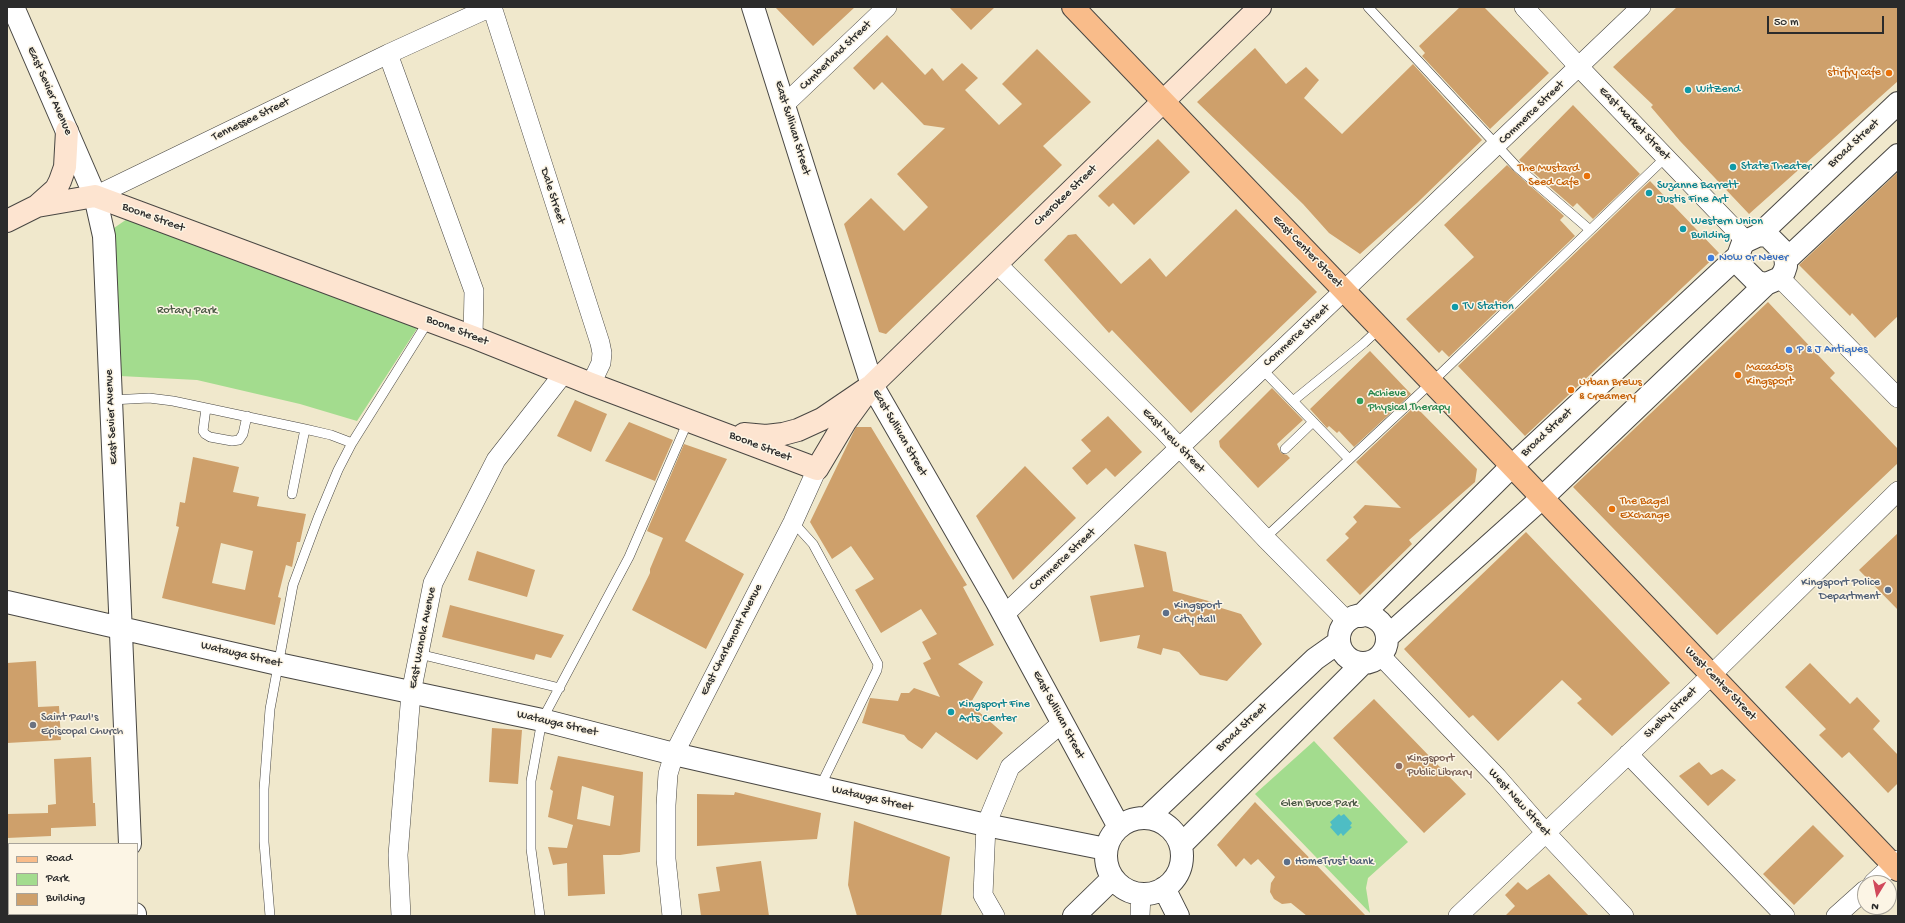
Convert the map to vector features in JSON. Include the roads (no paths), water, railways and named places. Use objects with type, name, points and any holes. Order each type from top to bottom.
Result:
[{"type":"main road","name":"East Center Street","points":[[1073,7],[1542,498]]},
{"type":"main road","name":"Cherokee Street","points":[[872,384],[1260,7]]},
{"type":"main road","points":[[37,206],[56,189],[60,181],[65,167],[67,131]]},
{"type":"main road","name":"Boone Street","points":[[96,196],[429,320],[591,384],[817,469]]},
{"type":"main road","name":"Tennessee Street","points":[[10,217],[37,206],[96,196]]},
{"type":"main road","points":[[697,423],[747,435],[766,436],[783,434],[798,430],[822,419],[872,384]]},
{"type":"main road","name":"East Charlemont Avenue","points":[[817,469],[845,422],[872,384]]},
{"type":"main road","name":"West Center Street","points":[[1542,498],[1711,675],[1896,865]]},
{"type":"street","name":"East Sevier Avenue","points":[[13,7],[96,196],[104,236],[122,628],[130,843]]},
{"type":"street","name":"Tennessee Street","points":[[96,196],[388,54],[491,7]]},
{"type":"street","name":"Dale Street","points":[[491,7],[600,343],[602,353],[601,363],[591,384]]},
{"type":"street","name":"East Sullivan Street","points":[[753,7],[785,104],[872,384],[1004,615],[1119,827]]},
{"type":"street","name":"Cumberland Street","points":[[785,104],[887,7]]},
{"type":"street","name":"East Market Street","points":[[1524,7],[1747,244]]},
{"type":"street","name":"Commerce Street","points":[[1004,615],[1642,7]]},
{"type":"street","points":[[388,54],[474,290],[473,337]]},
{"type":"street","name":"Broad Street","points":[[1354,618],[1512,466],[1898,103]]},
{"type":"street","points":[[1181,845],[1377,652],[1542,498],[1777,274],[1898,155]]},
{"type":"street","points":[[1768,236],[1785,253],[1777,274],[1757,282],[1740,266],[1747,244],[1768,236]]},
{"type":"street","name":"East New Street","points":[[996,263],[1180,448],[1265,538],[1354,618]]},
{"type":"street","points":[[1777,274],[1898,398]]},
{"type":"street","name":"East Wanola Avenue","points":[[401,916],[398,855],[411,693],[433,583],[496,460],[564,373]]},
{"type":"street","name":"East Charlemont Avenue","points":[[672,916],[666,859],[666,805],[668,774],[674,754],[793,522],[817,469]]},
{"type":"street","name":"Shelby Street","points":[[1458,916],[1711,675],[1898,491]]},
{"type":"street","name":"Watauga Street","points":[[7,602],[278,664],[542,720],[674,754],[986,825],[1106,849]]},
{"type":"street","points":[[1368,616],[1375,619],[1381,624],[1377,652],[1352,660],[1346,656],[1339,642],[1339,634],[1354,618],[1368,616]]},
{"type":"street","name":"Broad Street","points":[[1147,818],[1315,659],[1339,642]]},
{"type":"street","name":"West New Street","points":[[1377,652],[1497,777],[1545,832],[1624,916]]},
{"type":"street","points":[[995,916],[983,895],[986,825],[1010,767],[1062,724]]},
{"type":"street","points":[[1628,754],[1786,916]]},
{"type":"street","points":[[1137,818],[1147,818],[1168,826],[1176,835],[1181,845],[1182,858],[1180,869],[1174,880],[1164,888],[1153,893],[1141,894],[1126,888],[1113,878],[1107,865],[1106,849],[1113,834],[1119,827],[1137,818]]},
{"type":"street","points":[[1883,875],[1896,865]]},
{"type":"street","points":[[1074,916],[1113,878]]},
{"type":"street","points":[[1164,888],[1178,916]]},
{"type":"street","points":[[1140,916],[1141,894]]},
{"type":"street","points":[[1836,916],[1857,897]]},
{"type":"lane","points":[[1368,7],[1517,167],[1590,230]]},
{"type":"lane","points":[[1265,538],[1432,382],[1666,157]]},
{"type":"lane","points":[[270,916],[264,842],[264,789],[270,709],[293,585],[338,470],[352,443],[429,320]]},
{"type":"lane","points":[[1293,401],[1364,343],[1380,328]]},
{"type":"lane","points":[[1262,369],[1349,459]]},
{"type":"lane","points":[[111,400],[161,399],[305,428],[331,435],[352,443]]},
{"type":"lane","points":[[206,408],[203,431],[210,437],[232,441],[239,440],[243,434],[247,416]]},
{"type":"lane","points":[[1285,448],[1313,422]]},
{"type":"lane","points":[[540,916],[531,849],[531,787],[542,720],[629,557],[697,423]]},
{"type":"lane","points":[[292,494],[305,428]]},
{"type":"lane","points":[[793,522],[813,544],[878,664],[877,670],[820,787]]},
{"type":"lane","points":[[419,654],[560,688]]},
{"type":"water","points":[[1339,814],[1341,816],[1344,814],[1352,823],[1350,826],[1352,827],[1343,836],[1341,833],[1338,836],[1330,827],[1332,825],[1330,822]]},
{"type":"place","name":"stirfry cafe","points":[[1889,73]]},
{"type":"place","name":"WitZend","points":[[1688,90]]},
{"type":"place","name":"State Theater","points":[[1733,167]]},
{"type":"place","name":"The Mustard Seed Cafe","points":[[1587,176]]},
{"type":"place","name":"Suzanne Barrett Justis Fine Art","points":[[1649,193]]},
{"type":"place","name":"Western Union Building","points":[[1683,229]]},
{"type":"place","name":"Now or Never","points":[[1711,258]]},
{"type":"place","name":"TV Station","points":[[1455,307]]},
{"type":"place","name":"P & J Antiques","points":[[1789,350]]},
{"type":"place","name":"Macado's Kingsport","points":[[1738,375]]},
{"type":"place","name":"Urban Brews & Creamery","points":[[1571,390]]},
{"type":"place","name":"Achieve Physical Therapy","points":[[1360,401]]},
{"type":"place","name":"The Bagel Exchange","points":[[1612,509]]},
{"type":"place","name":"Kingsport Police Department","points":[[1888,590]]},
{"type":"place","name":"Kingsport City Hall","points":[[1166,613]]},
{"type":"place","name":"Kingsport Fine Arts Center","points":[[951,712]]},
{"type":"place","name":"Saint Paul's Episcopal Church","points":[[33,725]]},
{"type":"place","name":"Kingsport Public Library","points":[[1399,766]]},
{"type":"place","name":"HomeTrust bank","points":[[1287,862]]},
{"type":"park label","name":"Rotary Park","points":[[187,311]]},
{"type":"park label","name":"Glen Bruce Park","points":[[1319,804]]}]
